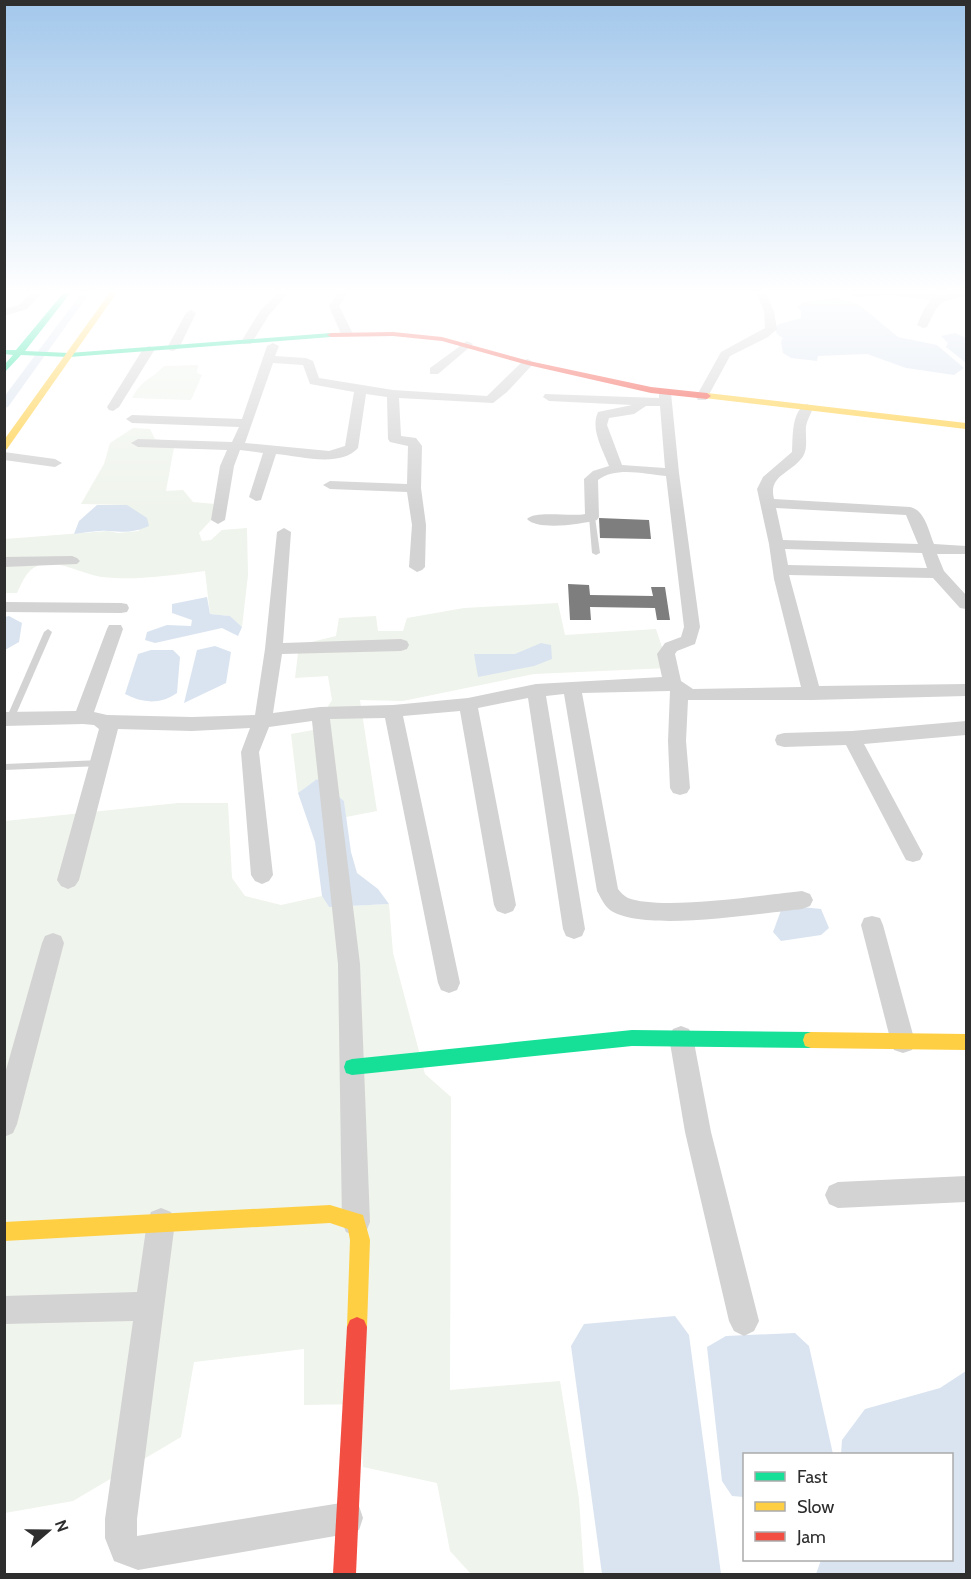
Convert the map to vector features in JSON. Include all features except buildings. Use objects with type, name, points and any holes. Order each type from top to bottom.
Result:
[{"type":"street","points":[[4,447],[57,365]]},
{"type":"street","points":[[113,407],[139,365]]},
{"type":"street","points":[[218,520],[227,466],[242,437],[268,365]]},
{"type":"street","points":[[309,365],[314,381],[393,394],[489,400],[499,396],[507,383],[526,365]]},
{"type":"street","points":[[434,371],[442,365]]},
{"type":"street","points":[[535,365],[665,398]]},
{"type":"street","points":[[702,397],[719,365]]},
{"type":"street","points":[[138,442],[236,446],[329,455],[342,453],[351,448],[361,389]]},
{"type":"street","points":[[393,394],[395,439],[411,441],[415,446],[414,488],[419,525],[417,567]]},
{"type":"street","points":[[549,397],[643,402],[665,398],[702,397],[966,426]]},
{"type":"street","points":[[665,398],[692,627],[689,640],[671,647],[666,654],[676,687],[680,788]]},
{"type":"street","points":[[617,469],[602,424],[603,416],[631,412],[638,409],[643,402]]},
{"type":"street","points":[[807,408],[800,424],[799,452],[768,480],[764,489],[812,694]]},
{"type":"street","points":[[132,419],[246,423]]},
{"type":"street","points":[[256,497],[272,450]]},
{"type":"street","points":[[4,456],[55,463]]},
{"type":"street","points":[[534,519],[574,521],[592,517],[591,479],[594,474],[617,469],[672,472]]},
{"type":"street","points":[[330,485],[414,488]]},
{"type":"street","points":[[766,503],[910,511],[915,516],[938,573],[958,587],[966,604]]},
{"type":"street","points":[[262,875],[250,752],[253,737],[262,721],[274,649],[284,532]]},
{"type":"street","points":[[777,544],[966,550]]},
{"type":"street","points":[[4,562],[72,561]]},
{"type":"street","points":[[782,570],[938,573]]},
{"type":"street","points":[[4,608],[121,608]]},
{"type":"street","points":[[83,717],[115,629]]},
{"type":"street","points":[[274,649],[401,645]]},
{"type":"street","points":[[572,687],[608,891],[618,904],[632,909],[663,912],[802,900]]},
{"type":"street","points":[[8,719],[83,717],[99,718],[106,722],[192,724],[262,721],[320,713],[393,711],[468,704],[536,690],[572,687],[676,687],[692,695],[966,690]]},
{"type":"street","points":[[536,690],[574,929]]},
{"type":"street","points":[[468,704],[505,905]]},
{"type":"street","points":[[393,711],[449,983]]},
{"type":"street","points":[[320,713],[349,964],[356,1222],[360,1240],[344,1575]]},
{"type":"street","points":[[68,880],[109,733],[106,722]]},
{"type":"street","points":[[784,740],[852,738],[966,728]]},
{"type":"street","points":[[852,738],[914,854]]},
{"type":"street","points":[[872,925],[903,1042]]},
{"type":"street","points":[[4,1124],[53,943]]},
{"type":"street","points":[[681,1037],[698,1132],[744,1321]]},
{"type":"street","points":[[352,1066],[632,1038],[966,1042]]},
{"type":"street","points":[[838,1195],[966,1189]]},
{"type":"street","points":[[4,1232],[330,1214],[356,1222]]},
{"type":"street","points":[[161,1222],[121,1519],[121,1538],[126,1549],[138,1553],[347,1518]]},
{"type":"street","points":[[4,1310],[150,1306]]},
{"type":"lane","points":[[592,517],[596,553]]},
{"type":"lane","points":[[8,719],[48,632]]},
{"type":"lane","points":[[5,767],[101,763]]},
{"type":"shaded area","points":[[198,365],[197,373],[202,375],[191,400],[132,398],[143,383],[164,366]]},
{"type":"shaded area","points":[[897,365],[960,365],[964,368],[954,375]]},
{"type":"shaded area","points":[[133,428],[150,429],[155,439],[175,442],[166,491],[183,490],[193,502],[215,504],[212,519],[199,533],[202,541],[211,540],[222,530],[247,528],[248,575],[242,627],[230,616],[210,614],[205,571],[154,577],[115,578],[95,576],[61,565],[46,563],[35,567],[28,573],[17,593],[5,593],[5,539],[108,531],[118,533],[139,531],[127,505],[81,504],[104,464],[110,443]]},
{"type":"shaded area","points":[[97,505],[127,505],[147,518],[149,526],[129,532],[100,531],[74,534],[79,521]]},
{"type":"shaded area","points":[[207,597],[210,614],[230,616],[242,627],[238,636],[222,628],[155,643],[145,640],[147,632],[167,625],[191,626],[192,620],[172,613],[172,604]]},
{"type":"shaded area","points":[[558,603],[565,635],[656,629],[669,668],[534,674],[403,701],[360,700],[377,811],[346,817],[344,801],[317,779],[298,793],[291,734],[313,730],[332,700],[328,676],[295,678],[299,645],[336,636],[339,618],[376,616],[378,631],[403,631],[407,618],[464,608]]},
{"type":"shaded area","points":[[9,616],[22,623],[19,642],[5,650],[5,617]]},
{"type":"shaded area","points":[[541,643],[551,645],[552,659],[534,666],[478,677],[474,654],[515,654]]},
{"type":"shaded area","points":[[215,646],[231,652],[226,683],[184,703],[197,650]]},
{"type":"shaded area","points":[[151,650],[173,650],[180,657],[177,693],[158,701],[144,701],[125,694],[138,654]]},
{"type":"shaded area","points":[[317,779],[344,801],[351,852],[357,873],[378,889],[389,904],[329,907],[322,896],[315,842],[298,793]]},
{"type":"shaded area","points":[[178,803],[228,803],[232,878],[245,896],[281,905],[322,896],[329,907],[389,904],[393,953],[425,1074],[451,1097],[450,1390],[560,1381],[579,1499],[584,1574],[471,1574],[450,1551],[437,1483],[363,1467],[360,1404],[304,1405],[304,1349],[194,1362],[181,1437],[73,1501],[5,1513],[5,821]]},
{"type":"shaded area","points":[[783,905],[821,909],[829,928],[821,935],[781,941],[773,932]]},
{"type":"shaded area","points":[[675,1316],[689,1335],[721,1574],[602,1574],[571,1346],[584,1324]]},
{"type":"shaded area","points":[[795,1333],[809,1346],[833,1453],[743,1453],[743,1497],[732,1496],[722,1481],[707,1347],[726,1336]]},
{"type":"shaded area","points":[[966,1371],[966,1574],[816,1574],[821,1561],[953,1561],[953,1453],[841,1453],[842,1440],[865,1409],[940,1388]]},
{"type":"waterway","points":[[4,405],[33,365]]},
{"type":"traffic: fast","points":[[4,371],[9,365]]},
{"type":"traffic: fast","points":[[352,1067],[632,1038],[811,1040]]},
{"type":"traffic: slow","points":[[4,447],[62,365]]},
{"type":"traffic: slow","points":[[707,396],[966,426]]},
{"type":"traffic: slow","points":[[811,1040],[966,1042]]},
{"type":"traffic: slow","points":[[4,1232],[330,1214],[356,1222],[360,1240],[357,1327]]},
{"type":"traffic: jam","points":[[536,365],[651,390],[707,396]]},
{"type":"traffic: jam","points":[[344,1574],[357,1327]]}]
